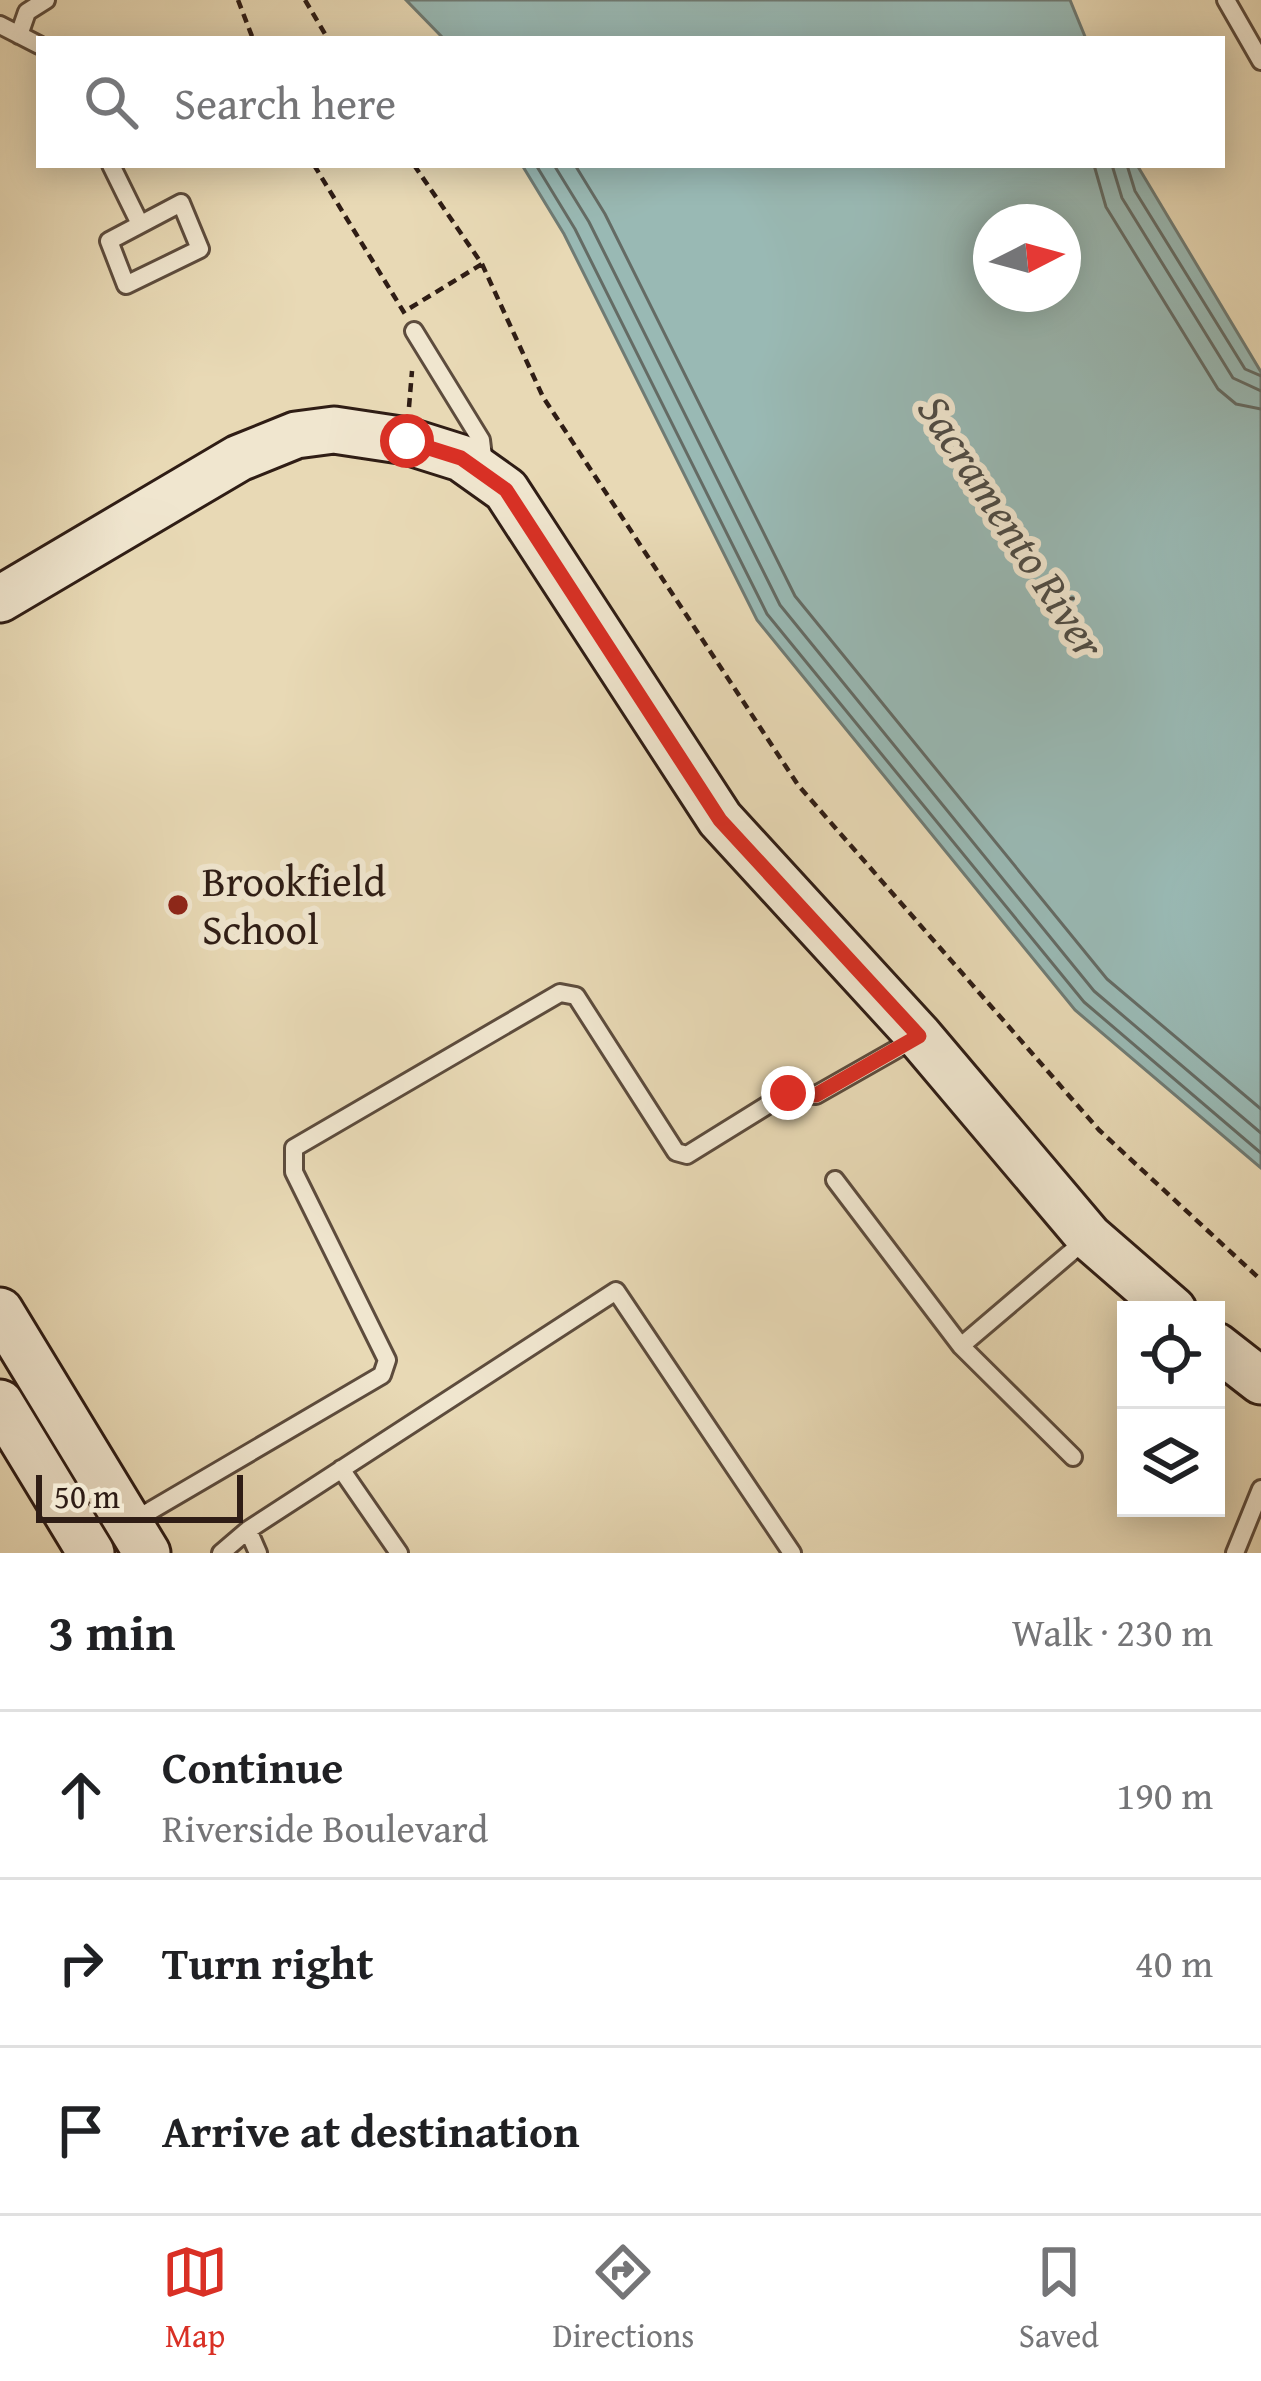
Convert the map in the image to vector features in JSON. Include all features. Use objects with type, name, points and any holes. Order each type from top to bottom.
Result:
[{"type":"street","points":[[0,598],[262,446],[334,430],[441,450],[483,472],[506,490],[720,820],[919,1036],[1089,1237],[1163,1301]]},
{"type":"street","points":[[0,1311],[113,1542]]},
{"type":"street","points":[[1225,1353],[1261,1382]]},
{"type":"street","points":[[0,1403],[113,1542]]},
{"type":"lane","points":[[20,34],[27,12],[46,0]]},
{"type":"lane","points":[[1226,0],[1261,62]]},
{"type":"lane","points":[[0,25],[36,43]]},
{"type":"lane","points":[[112,168],[140,224]]},
{"type":"lane","points":[[181,203],[200,249],[126,285],[109,241],[140,224],[181,203]]},
{"type":"lane","points":[[414,331],[482,440],[483,472]]},
{"type":"lane","points":[[113,1542],[382,1375],[386,1360],[294,1172],[294,1148],[560,993],[577,995],[676,1152],[687,1155],[788,1093],[816,1095],[919,1036]]},
{"type":"lane","points":[[835,1180],[961,1346],[1073,1457]]},
{"type":"lane","points":[[961,1346],[1089,1237]]},
{"type":"lane","points":[[221,1553],[248,1530],[616,1291],[792,1553]]},
{"type":"lane","points":[[341,1469],[399,1553]]},
{"type":"lane","points":[[1235,1553],[1261,1490]]},
{"type":"lane","points":[[248,1530],[258,1553]]},
{"type":"path","points":[[238,0],[252,36]]},
{"type":"path","points":[[305,0],[326,36]]},
{"type":"path","points":[[316,168],[414,331],[407,441]]},
{"type":"path","points":[[416,168],[482,264],[543,397],[798,785],[1099,1130],[1261,1280]]},
{"type":"path","points":[[404,312],[482,264]]},
{"type":"water","points":[[406,0],[1070,0],[1085,36],[441,36]]},
{"type":"water","name":"Sacramento River","points":[[524,168],[1139,168],[1261,372],[1261,1168],[1075,1010],[757,620],[564,234]]},
{"type":"place","name":"Brookfield School","points":[[178,905]]},
{"type":"route","points":[[407,441],[461,458],[506,490],[720,820],[919,1036],[816,1095],[788,1093]]}]
